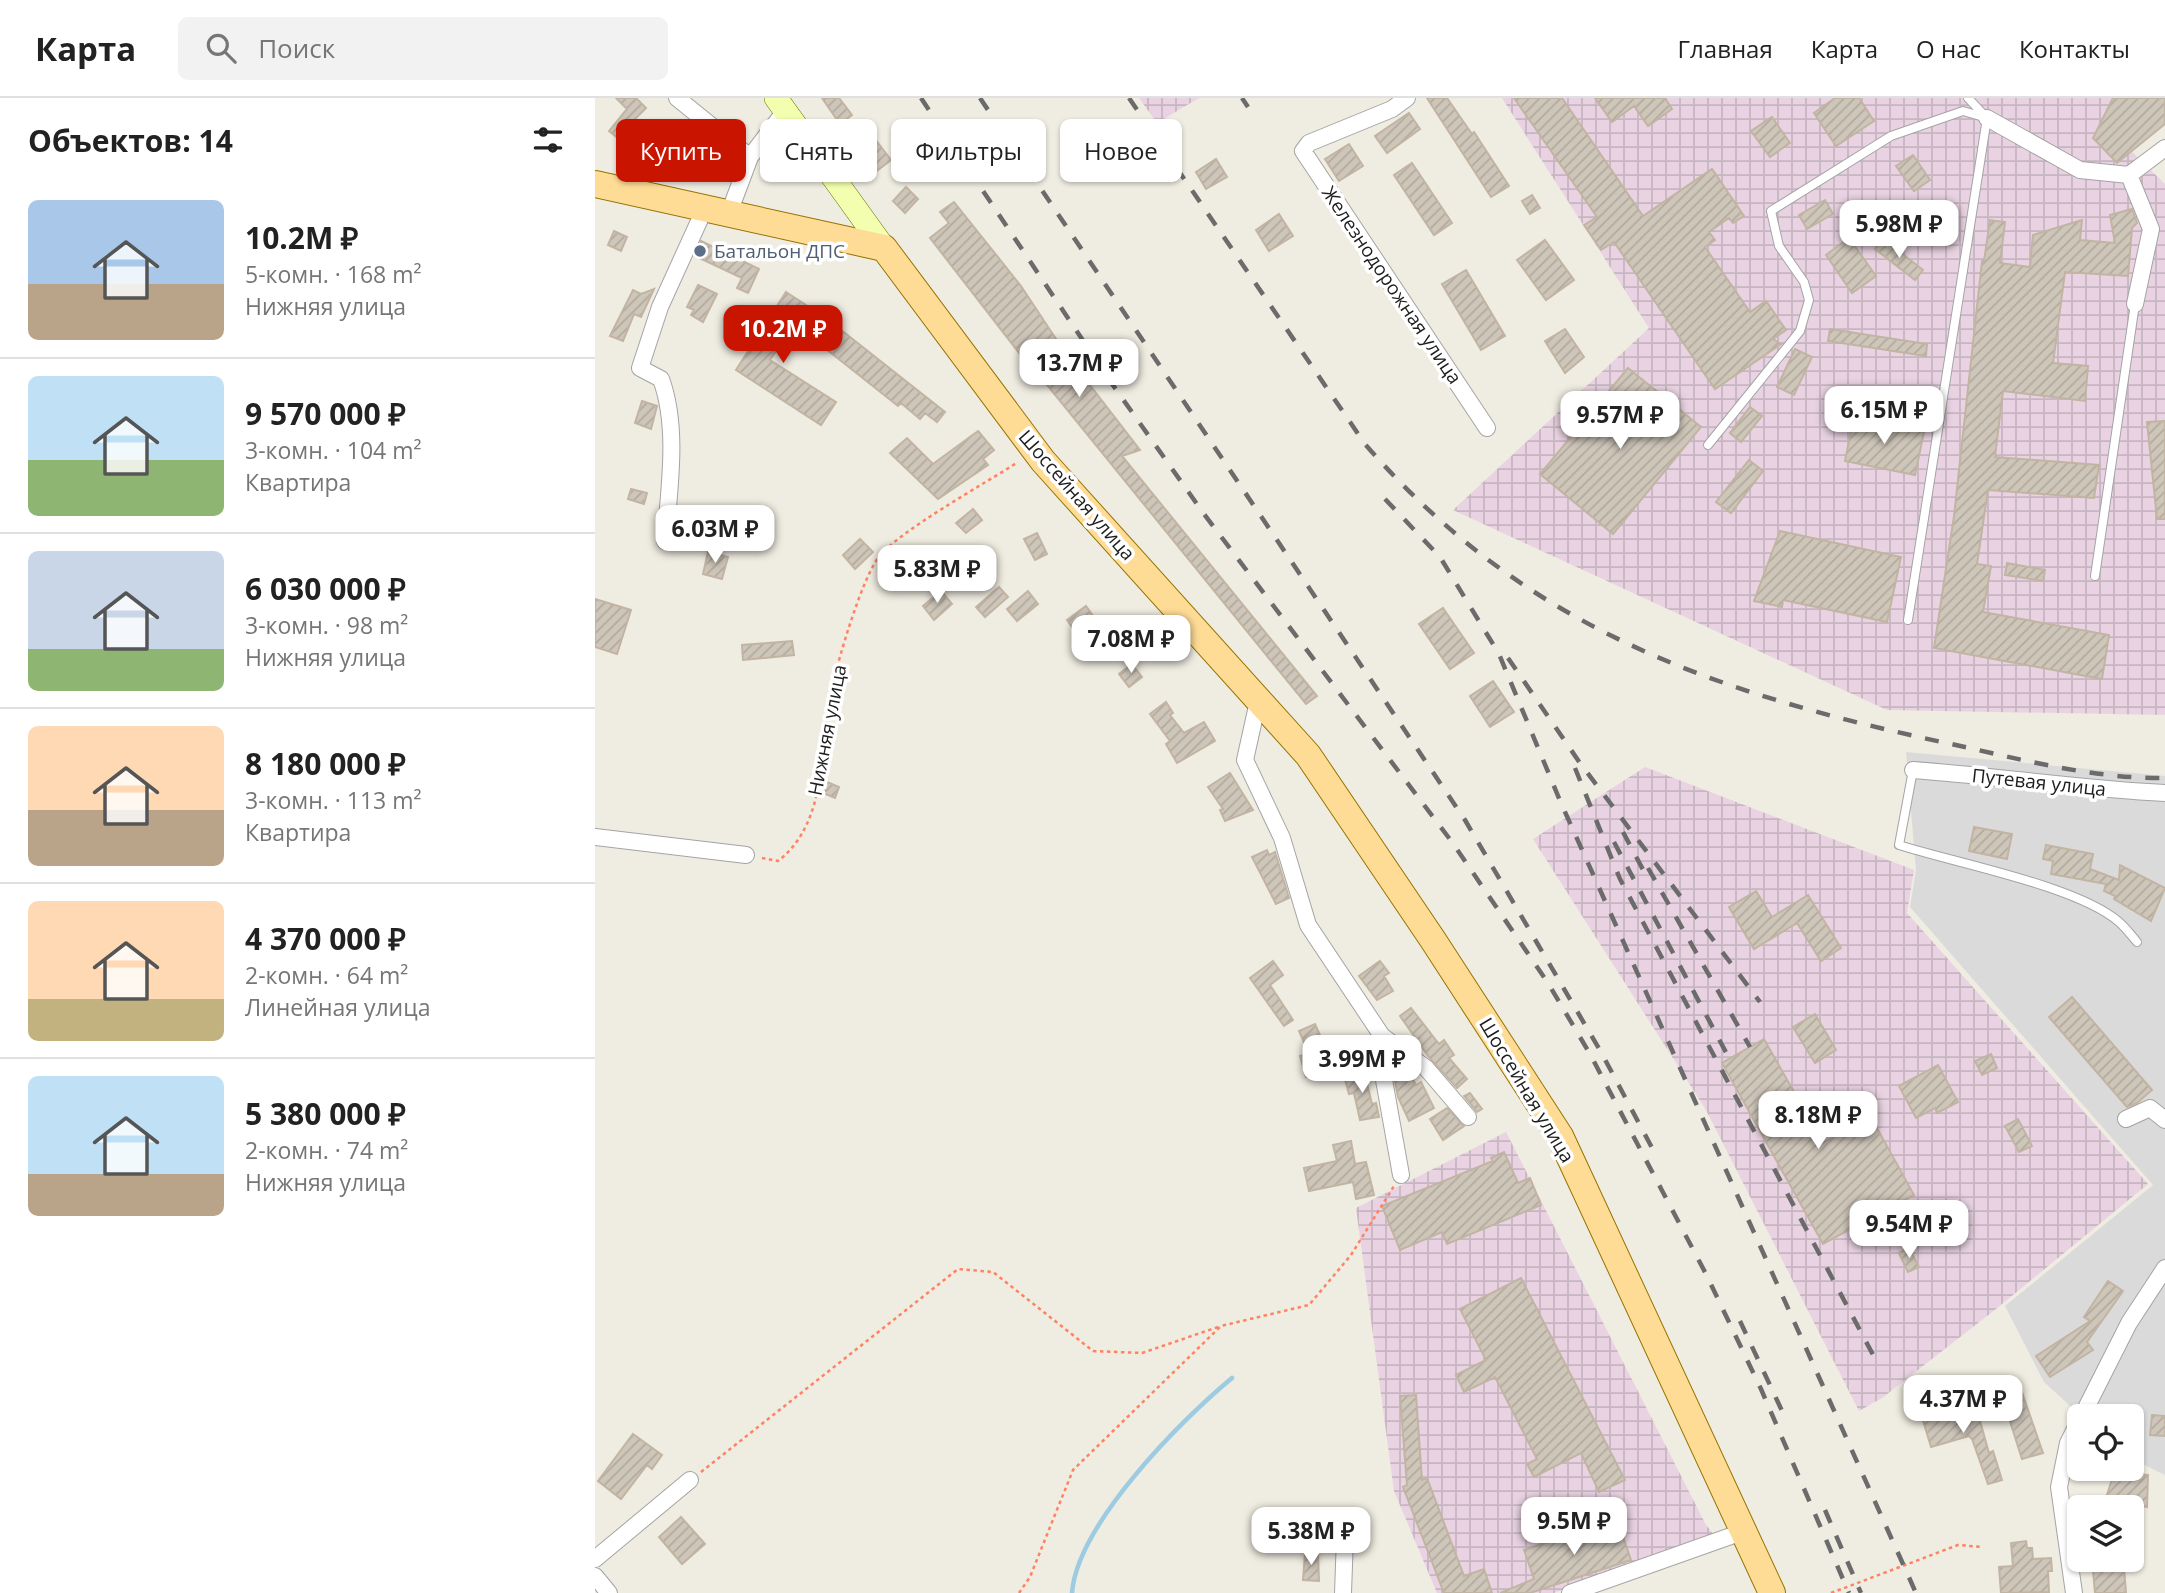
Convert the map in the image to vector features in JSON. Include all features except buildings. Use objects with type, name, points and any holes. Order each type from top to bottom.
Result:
[{"type":"main road","points":[[595,184],[845,242],[884,248]]},
{"type":"main road","name":"Шоссейная улица","points":[[884,248],[1035,450],[1259,697],[1308,755],[1560,1136],[1772,1593]]},
{"type":"street","points":[[677,98],[750,157]]},
{"type":"street","name":"Железнодорожная улица","points":[[1407,98],[1392,109],[1309,143],[1303,151],[1487,428]]},
{"type":"street","points":[[665,541],[670,480],[669,401],[660,379],[640,368],[660,307],[780,104],[884,248]]},
{"type":"street","points":[[1987,118],[2080,170],[2129,175],[2165,148]]},
{"type":"street","points":[[2129,175],[2151,229],[2135,304]]},
{"type":"street","points":[[1259,697],[1245,760],[1282,838],[1308,925],[1382,1036],[1426,1068],[1468,1117]]},
{"type":"street","name":"Путевая улица","points":[[1913,770],[1974,774],[2089,790],[2165,793]]},
{"type":"street","points":[[595,837],[746,855]]},
{"type":"street","points":[[1382,1036],[1379,1052],[1401,1175]]},
{"type":"street","points":[[2126,1119],[2150,1108],[2165,1120]]},
{"type":"street","points":[[2088,1404],[2129,1323],[2165,1268]]},
{"type":"street","points":[[2067,1448],[2059,1487],[2074,1593]]},
{"type":"street","points":[[595,1559],[690,1480]]},
{"type":"street","points":[[1570,1593],[1745,1531]]},
{"type":"street","points":[[1343,1593],[1345,1537]]},
{"type":"street","points":[[595,1576],[609,1593]]},
{"type":"lane","points":[[1968,98],[1987,118]]},
{"type":"lane","points":[[1708,445],[1800,331],[1809,300],[1804,282],[1779,246],[1771,211],[1891,136],[1963,111],[1987,118]]},
{"type":"lane","points":[[1907,620],[1987,118]]},
{"type":"lane","points":[[2095,576],[2135,304]]},
{"type":"lane","points":[[1913,770],[1899,845],[2047,887],[2091,905],[2118,921],[2137,942]]},
{"type":"path","name":"Нижняя улица","points":[[746,855],[778,861],[794,848],[808,819],[826,746],[833,684],[864,587],[878,557],[909,533],[1035,450]]},
{"type":"path","points":[[690,1480],[958,1269],[993,1272],[1093,1350],[1142,1353],[1221,1326],[1309,1305],[1351,1255],[1401,1175]]},
{"type":"path","points":[[1019,1593],[1030,1577],[1073,1470],[1221,1326]]},
{"type":"path","points":[[1831,1593],[1958,1545],[1983,1547]]},
{"type":"shaded area","points":[[1139,98],[1199,98],[1164,119],[1154,119]]},
{"type":"shaded area","points":[[1502,98],[2165,98],[2120,140],[2165,184],[2165,715],[1887,710],[1453,510],[1649,328]]},
{"type":"shaded area","points":[[1906,752],[2165,776],[2165,1475],[2144,1465],[2144,1404],[2068,1404],[2044,1382],[2005,1306],[2153,1185],[1910,907],[1916,870]]},
{"type":"shaded area","points":[[1645,767],[1914,870],[1907,913],[2148,1184],[1996,1309],[1882,1398],[1859,1411],[1706,1110],[1533,839]]},
{"type":"shaded area","points":[[1506,1132],[1706,1525],[1715,1536],[1554,1593],[1437,1593],[1394,1491],[1356,1208]]},
{"type":"waterway","points":[[1072,1593],[1078,1566],[1111,1506],[1160,1447],[1232,1378]]},
{"type":"railway","points":[[921,98],[1110,381],[1204,514],[1452,842],[1548,983],[1590,1054],[1706,1274],[1761,1389],[1849,1593]]},
{"type":"railway","points":[[980,98],[1465,820],[1601,1052],[1658,1159]]},
{"type":"railway","points":[[1129,98],[1365,444],[1427,508],[1492,562],[1559,607],[1631,645],[1705,676],[1783,702],[1865,724],[2057,767],[2111,775],[2165,778]]},
{"type":"railway","points":[[1242,98],[1248,107]]},
{"type":"railway","points":[[1385,499],[1440,557],[1499,654],[1561,803],[1916,1593]]},
{"type":"railway","points":[[1508,658],[1580,763],[1760,1002]]},
{"type":"railway","points":[[1575,768],[1620,879],[1879,1366]]},
{"type":"railway","points":[[1623,832],[1648,879]]},
{"type":"railway","points":[[1614,842],[1729,1058]]},
{"type":"railway","points":[[1648,868],[1750,1047]]},
{"type":"railway","points":[[1740,1321],[1783,1413]]},
{"type":"railway","points":[[1825,1510],[1861,1593]]},
{"type":"place","name":"Батальон ДПС","points":[[700,251]]}]
